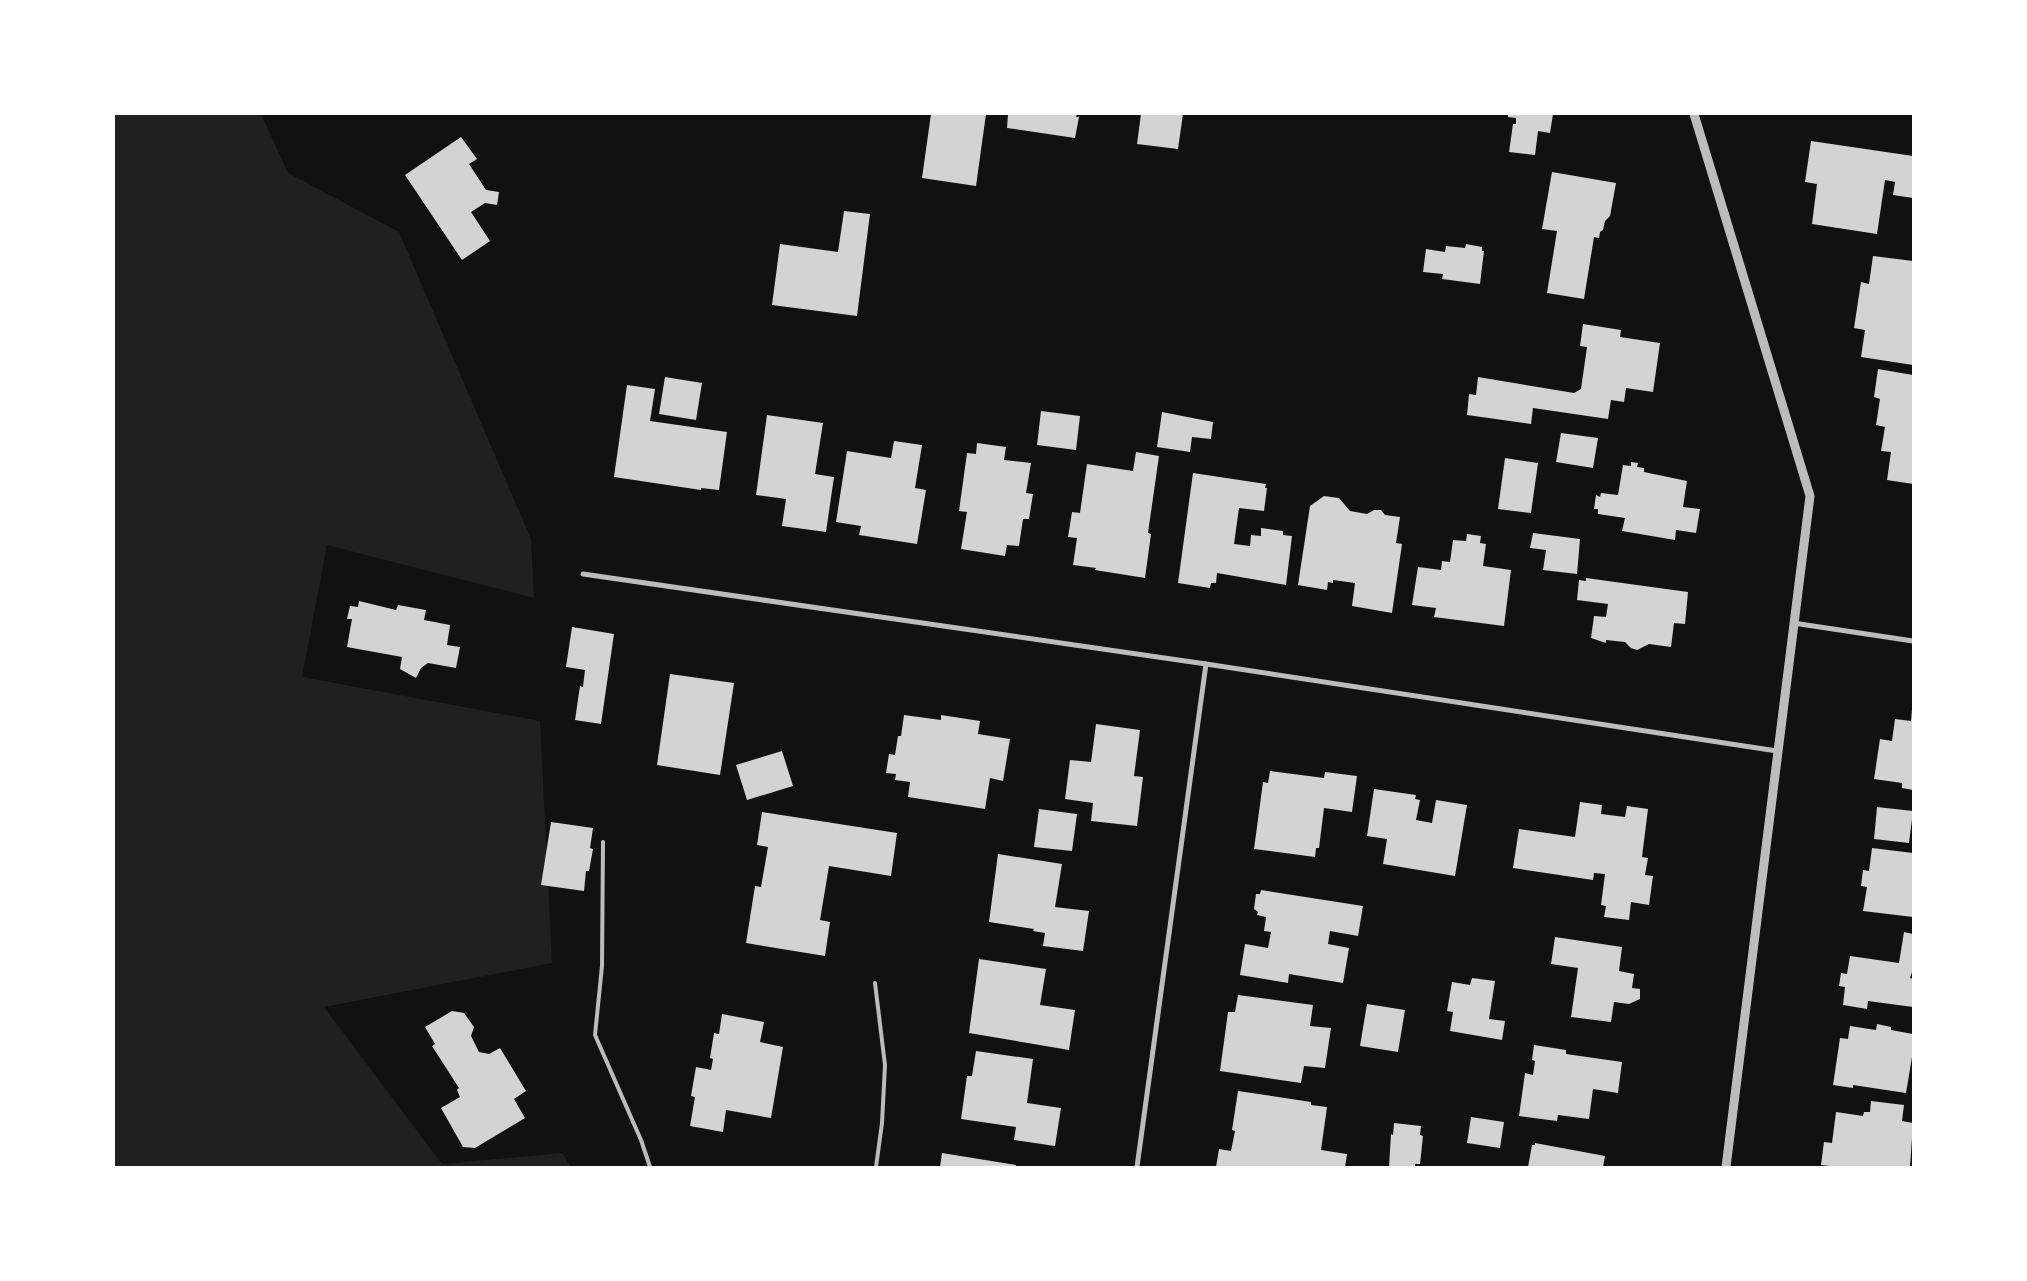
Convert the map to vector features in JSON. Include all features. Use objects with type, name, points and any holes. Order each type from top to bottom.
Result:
[{"type":"street","points":[[1694,114],[1810,496],[1726,1167]]},
{"type":"street","points":[[583,574],[1206,664],[1777,751]]},
{"type":"street","points":[[1793,623],[1913,641]]},
{"type":"street","points":[[1137,1167],[1206,664]]},
{"type":"lane","points":[[602,842],[602,966],[595,1035],[641,1140],[650,1167]]},
{"type":"lane","points":[[875,983],[885,1065],[882,1123],[876,1167]]},
{"type":"shaded area","points":[[114,114],[261,114],[288,173],[399,232],[531,539],[534,598],[327,545],[302,677],[540,721],[552,963],[324,1007],[442,1164],[562,1153],[571,1167],[114,1167]]},
{"type":"building","points":[[931,114],[986,114],[976,186],[922,178]]},
{"type":"building","points":[[1008,114],[1077,114],[1076,117],[1079,117],[1075,138],[1007,128]]},
{"type":"building","points":[[1141,114],[1183,114],[1178,149],[1137,144]]},
{"type":"building","points":[[1508,114],[1553,114],[1550,133],[1538,131],[1535,155],[1509,152],[1513,124],[1516,124],[1516,118],[1508,117]]},
{"type":"building","points":[[461,137],[477,159],[469,164],[486,190],[499,192],[497,205],[485,203],[471,212],[490,241],[462,260],[405,175]]},
{"type":"building","points":[[1811,141],[1913,156],[1913,198],[1893,195],[1895,182],[1885,180],[1877,234],[1812,224],[1817,184],[1805,182]]},
{"type":"building","points":[[1552,172],[1616,183],[1610,216],[1605,221],[1599,238],[1594,237],[1584,299],[1547,293],[1557,231],[1542,229]]},
{"type":"building","points":[[844,211],[870,214],[857,316],[772,305],[780,244],[838,252]]},
{"type":"building","points":[[1466,244],[1482,247],[1482,251],[1484,251],[1480,284],[1442,279],[1443,274],[1423,272],[1426,249],[1445,252],[1446,246],[1465,248]]},
{"type":"building","points":[[1873,256],[1913,261],[1913,365],[1861,357],[1865,330],[1854,328],[1861,282],[1869,284]]},
{"type":"building","points":[[1583,324],[1621,330],[1620,337],[1660,343],[1653,392],[1626,388],[1624,402],[1611,400],[1608,419],[1533,408],[1531,424],[1467,415],[1469,394],[1476,395],[1478,377],[1574,393],[1581,389],[1587,347],[1580,346]]},
{"type":"building","points":[[1878,369],[1913,375],[1913,484],[1887,480],[1891,452],[1881,451],[1885,427],[1876,425],[1880,399],[1874,397]]},
{"type":"building","points":[[665,377],[702,383],[696,420],[659,414]]},
{"type":"building","points":[[627,385],[655,389],[650,421],[727,432],[719,490],[701,488],[701,490],[614,477]]},
{"type":"building","points":[[1041,411],[1080,416],[1076,450],[1037,445]]},
{"type":"building","points":[[1162,412],[1213,422],[1211,439],[1192,437],[1190,452],[1157,447]]},
{"type":"building","points":[[767,415],[823,423],[815,474],[834,477],[826,532],[782,526],[786,499],[756,495]]},
{"type":"building","points":[[1561,433],[1598,438],[1593,468],[1556,462]]},
{"type":"building","points":[[894,441],[922,445],[915,488],[926,490],[917,544],[859,535],[861,526],[836,522],[847,451],[891,458]]},
{"type":"building","points":[[977,443],[1006,447],[1004,460],[1031,463],[1026,493],[1033,494],[1029,519],[1023,519],[1019,546],[1007,545],[1005,556],[961,549],[967,512],[959,511],[967,453],[976,454]]},
{"type":"building","points":[[1136,452],[1159,456],[1148,533],[1151,534],[1145,578],[1073,565],[1077,538],[1068,537],[1072,512],[1080,513],[1087,464],[1133,471]]},
{"type":"building","points":[[1505,458],[1538,463],[1531,513],[1498,509]]},
{"type":"building","points":[[1631,462],[1638,463],[1637,467],[1644,468],[1644,472],[1687,481],[1683,507],[1700,509],[1696,533],[1676,530],[1675,540],[1622,531],[1625,518],[1598,514],[1598,509],[1594,509],[1596,495],[1600,497],[1601,493],[1618,495],[1623,465],[1631,466]]},
{"type":"building","points":[[1193,473],[1266,484],[1264,511],[1239,508],[1234,544],[1250,546],[1251,535],[1261,536],[1261,528],[1283,531],[1283,535],[1292,536],[1286,585],[1217,573],[1216,583],[1211,583],[1210,588],[1178,583]]},
{"type":"building","points":[[1324,496],[1339,498],[1350,511],[1367,514],[1374,510],[1381,510],[1385,515],[1400,517],[1396,543],[1402,544],[1392,613],[1352,606],[1355,583],[1333,580],[1333,583],[1328,582],[1327,590],[1298,585],[1310,506]]},
{"type":"building","points":[[1533,533],[1580,539],[1577,574],[1543,570],[1546,550],[1530,548]]},
{"type":"building","points":[[1467,534],[1481,536],[1480,543],[1486,544],[1483,566],[1511,570],[1504,626],[1434,617],[1436,608],[1412,605],[1418,567],[1441,570],[1442,561],[1450,562],[1453,540],[1466,541]]},
{"type":"building","points":[[1586,578],[1688,592],[1685,624],[1674,623],[1671,647],[1649,644],[1637,650],[1631,648],[1625,642],[1606,640],[1606,643],[1591,638],[1594,616],[1606,617],[1608,604],[1577,600],[1579,580],[1586,581]]},
{"type":"building","points":[[359,601],[396,610],[398,605],[426,610],[424,620],[450,625],[447,645],[460,647],[456,668],[428,663],[421,668],[416,678],[400,669],[402,657],[347,647],[352,619],[347,619],[350,606],[358,607]]},
{"type":"building","points":[[572,627],[614,634],[601,724],[575,720],[580,686],[583,687],[585,670],[566,667]]},
{"type":"building","points":[[670,674],[734,683],[720,775],[657,765]]},
{"type":"building","points":[[1912,709],[1913,790],[1902,788],[1902,783],[1874,779],[1880,739],[1892,741],[1895,719],[1911,721]]},
{"type":"building","points":[[904,715],[941,720],[941,715],[980,721],[978,734],[1010,739],[1003,781],[990,778],[985,809],[908,797],[910,782],[895,780],[896,774],[886,773],[889,754],[895,755],[898,736],[901,736]]},
{"type":"building","points":[[1096,724],[1140,730],[1134,776],[1143,777],[1137,826],[1091,821],[1093,803],[1065,799],[1070,760],[1091,762]]},
{"type":"building","points":[[782,751],[793,786],[747,800],[736,765]]},
{"type":"building","points":[[1270,771],[1324,778],[1325,772],[1357,776],[1352,812],[1324,808],[1319,848],[1316,848],[1315,857],[1254,849],[1263,782],[1268,783]]},
{"type":"building","points":[[1374,789],[1416,795],[1415,799],[1420,800],[1416,820],[1432,823],[1436,800],[1467,805],[1455,876],[1383,864],[1387,839],[1367,836]]},
{"type":"building","points":[[1580,802],[1602,805],[1601,814],[1625,817],[1627,806],[1648,809],[1642,857],[1648,858],[1645,875],[1653,876],[1649,905],[1631,902],[1629,920],[1604,917],[1606,906],[1601,905],[1605,874],[1594,873],[1593,880],[1513,868],[1519,829],[1575,837]]},
{"type":"building","points":[[1877,807],[1913,811],[1909,843],[1874,839]]},
{"type":"building","points":[[1039,809],[1077,814],[1072,851],[1034,847]]},
{"type":"building","points":[[762,812],[897,833],[891,876],[829,866],[820,920],[830,922],[825,956],[746,943],[755,886],[761,887],[768,847],[757,845]]},
{"type":"building","points":[[551,822],[593,828],[590,848],[593,849],[589,871],[586,871],[584,891],[541,885]]},
{"type":"building","points":[[1872,848],[1913,853],[1913,917],[1863,911],[1867,887],[1861,886],[1863,870],[1869,871]]},
{"type":"building","points":[[998,854],[1062,864],[1055,907],[1089,911],[1083,951],[1043,946],[1045,933],[1033,931],[1034,929],[989,922]]},
{"type":"building","points":[[1261,890],[1363,906],[1358,936],[1330,931],[1328,944],[1349,948],[1343,983],[1289,974],[1288,983],[1240,975],[1245,944],[1268,948],[1271,932],[1264,931],[1266,917],[1257,915],[1258,912],[1254,909],[1256,894],[1260,894]]},
{"type":"building","points":[[1904,932],[1913,934],[1913,969],[1910,978],[1913,979],[1913,1007],[1868,1001],[1867,1009],[1843,1005],[1845,987],[1839,986],[1841,973],[1847,974],[1850,956],[1899,963]]},
{"type":"building","points":[[1555,937],[1622,947],[1619,971],[1634,974],[1632,988],[1640,989],[1640,999],[1629,1004],[1614,1002],[1611,1022],[1571,1017],[1578,968],[1551,964]]},
{"type":"building","points":[[979,959],[1046,969],[1040,1005],[1075,1010],[1069,1050],[969,1033]]},
{"type":"building","points":[[1472,978],[1495,981],[1489,1019],[1505,1021],[1502,1040],[1450,1031],[1453,1012],[1447,1011],[1452,982],[1470,985]]},
{"type":"building","points":[[1238,995],[1313,1005],[1310,1026],[1331,1028],[1325,1068],[1304,1066],[1301,1083],[1220,1071],[1228,1012],[1235,1012]]},
{"type":"building","points":[[1367,1004],[1405,1010],[1398,1052],[1360,1046]]},
{"type":"building","points":[[452,1011],[464,1013],[474,1027],[471,1036],[479,1052],[489,1054],[500,1048],[526,1091],[514,1099],[525,1118],[475,1148],[463,1147],[441,1108],[460,1097],[457,1090],[459,1088],[432,1046],[435,1044],[425,1027]]},
{"type":"building","points":[[722,1014],[764,1022],[760,1042],[783,1047],[771,1118],[726,1110],[723,1132],[690,1126],[695,1097],[691,1096],[696,1067],[711,1070],[713,1059],[710,1058],[714,1033],[719,1034]]},
{"type":"building","points":[[1877,1024],[1891,1027],[1891,1030],[1913,1034],[1913,1051],[1906,1093],[1853,1085],[1853,1088],[1833,1085],[1840,1038],[1848,1039],[1850,1026],[1876,1030]]},
{"type":"building","points":[[1534,1045],[1566,1050],[1566,1054],[1622,1062],[1618,1093],[1593,1089],[1589,1119],[1558,1115],[1557,1121],[1519,1116],[1525,1073],[1533,1075],[1535,1061],[1532,1060]]},
{"type":"building","points":[[976,1051],[1033,1059],[1027,1103],[1061,1108],[1055,1146],[1014,1140],[1016,1127],[961,1119],[967,1076],[972,1076]]},
{"type":"building","points":[[1238,1091],[1311,1102],[1311,1105],[1327,1107],[1321,1150],[1347,1154],[1345,1167],[1216,1167],[1219,1149],[1231,1151],[1235,1131],[1232,1130]]},
{"type":"building","points":[[1871,1101],[1904,1105],[1902,1121],[1913,1123],[1910,1167],[1839,1167],[1821,1165],[1824,1142],[1832,1143],[1836,1112],[1863,1116],[1864,1112],[1870,1112]]},
{"type":"building","points":[[1471,1117],[1504,1122],[1500,1148],[1467,1143]]},
{"type":"building","points":[[1394,1123],[1421,1126],[1420,1135],[1423,1136],[1420,1164],[1415,1164],[1415,1167],[1389,1167],[1391,1134],[1393,1135]]},
{"type":"building","points":[[1535,1143],[1605,1156],[1603,1167],[1528,1167],[1532,1145],[1535,1145]]},
{"type":"building","points":[[942,1153],[1016,1165],[1016,1167],[940,1167]]}]
